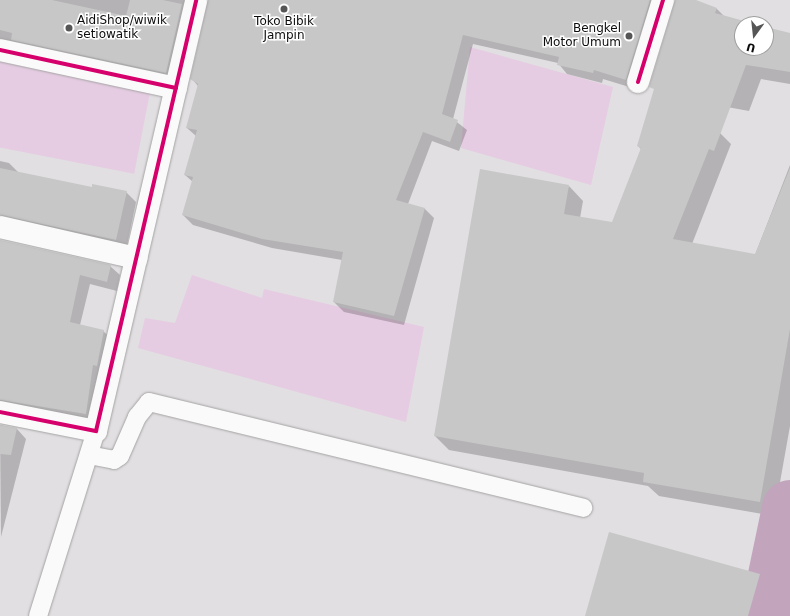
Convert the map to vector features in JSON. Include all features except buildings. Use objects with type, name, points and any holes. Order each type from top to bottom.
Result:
[{"type":"street","points":[[0,412],[96,431],[196,0]]},
{"type":"street","points":[[638,82],[663,0]]},
{"type":"street","points":[[0,50],[176,88]]},
{"type":"street","points":[[0,227],[137,258]]},
{"type":"lane","points":[[89,455],[114,460],[120,456],[137,417],[149,402],[583,508]]},
{"type":"lane","points":[[38,616],[96,431]]},
{"type":"shaded area","points":[[470,47],[613,87],[591,185],[461,148]]},
{"type":"shaded area","points":[[0,62],[150,91],[134,174],[0,148]]},
{"type":"shaded area","points":[[192,275],[262,298],[264,289],[424,327],[406,422],[138,348],[145,318],[175,323]]},
{"type":"waterway","points":[[772,616],[771,599],[790,508]]},
{"type":"cycle path","points":[[0,412],[96,431],[196,0]]},
{"type":"cycle path","points":[[638,82],[663,0]]},
{"type":"cycle path","points":[[0,50],[176,88]]},
{"type":"place","name":"Toko Bibik Jampin","points":[[284,9]]},
{"type":"place","name":"AidiShop/wiwik setiowatik","points":[[69,28]]},
{"type":"place","name":"Bengkel Motor Umum","points":[[629,36]]}]
